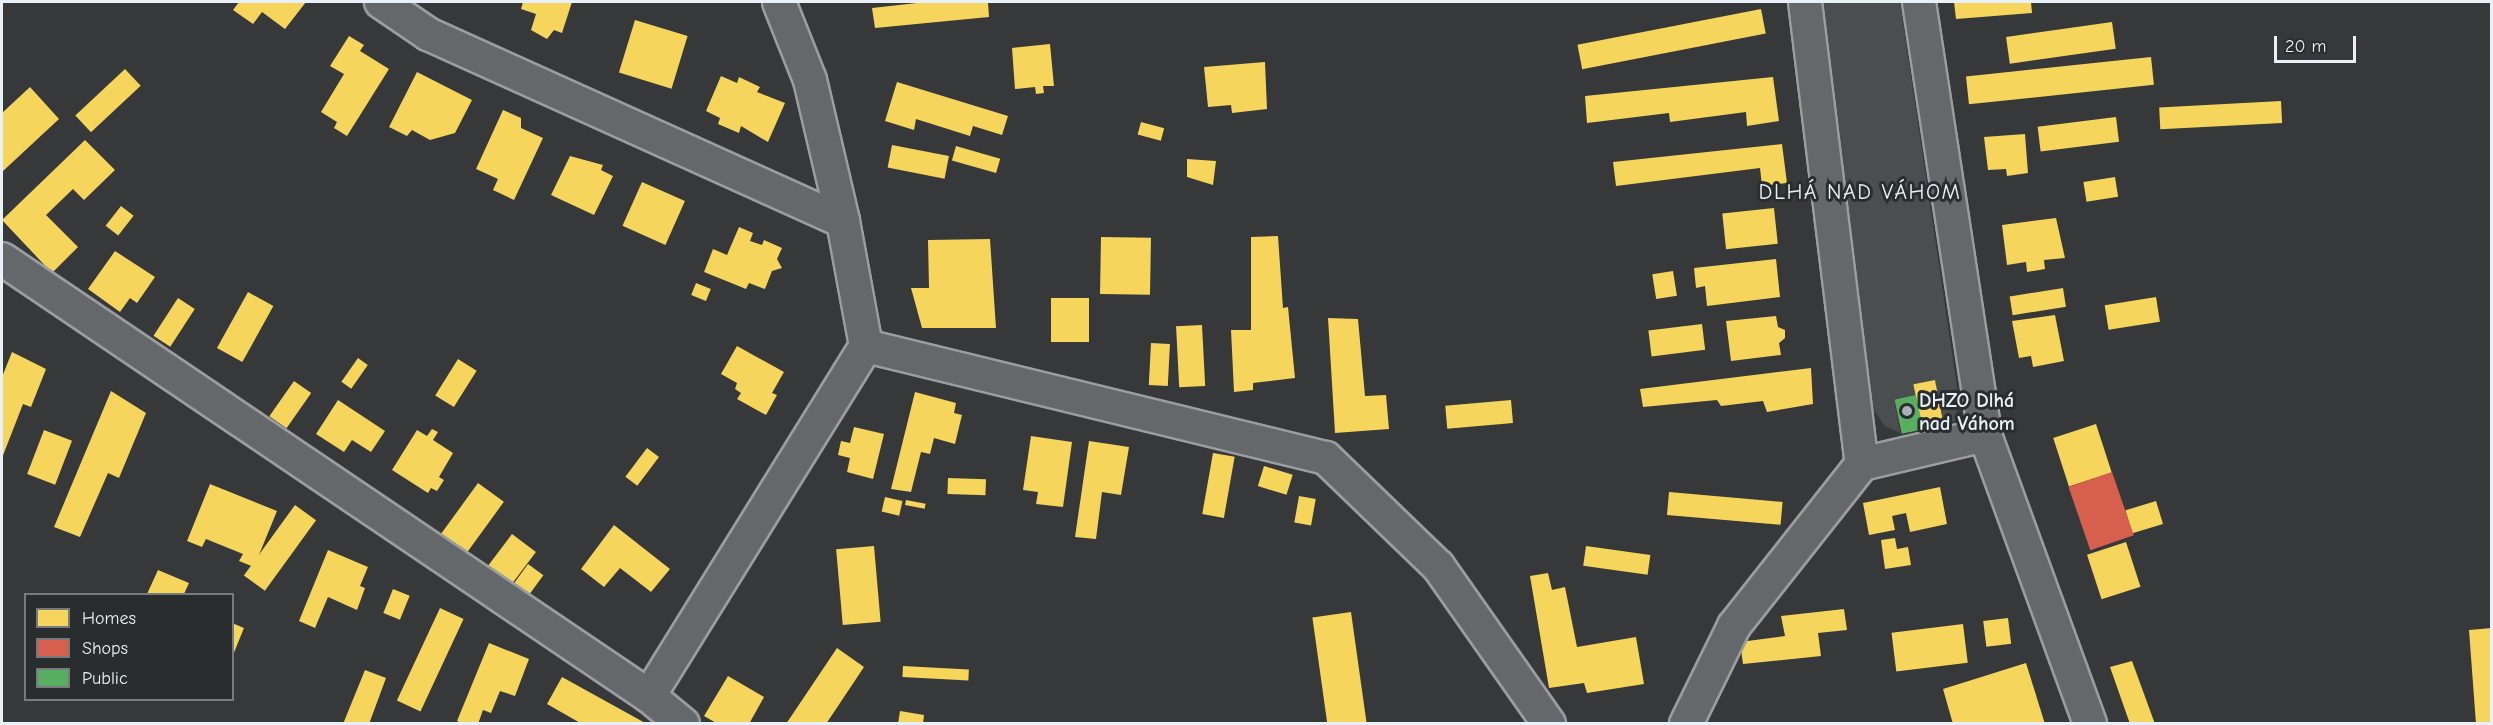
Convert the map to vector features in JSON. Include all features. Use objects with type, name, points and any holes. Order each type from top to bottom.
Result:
[{"type":"street","points":[[381,2],[428,34],[843,221]]},
{"type":"street","points":[[649,696],[866,346],[843,221],[810,80],[779,2]]},
{"type":"street","points":[[1805,2],[1862,464]]},
{"type":"street","points":[[1919,2],[1985,435],[2090,723]]},
{"type":"street","points":[[2,259],[649,696],[682,723]]},
{"type":"street","points":[[866,346],[1326,458],[1438,566],[1549,723]]},
{"type":"street","points":[[1692,719],[1734,626],[1862,464],[1985,435]]},
{"type":"shaded area","points":[[1818,2],[1900,2],[1959,400],[1955,421],[1944,425],[1935,380],[1914,384],[1916,395],[1894,399],[1900,433],[1885,426],[1869,404]]},
{"type":"building: Homes","points":[[239,2],[306,2],[285,29],[262,12],[253,24],[233,10]]},
{"type":"building: Homes","points":[[523,2],[572,2],[562,33],[554,30],[547,39],[531,30],[536,14],[521,9]]},
{"type":"building: Homes","points":[[926,2],[988,2],[989,17],[875,28],[872,8]]},
{"type":"building: Homes","points":[[1954,2],[2031,2],[2032,13],[1956,19]]},
{"type":"building: Homes","points":[[1761,9],[1766,34],[1582,69],[1577,45]]},
{"type":"building: Homes","points":[[635,20],[688,36],[672,89],[619,73]]},
{"type":"building: Homes","points":[[2112,22],[2116,49],[2010,64],[2006,37]]},
{"type":"building: Homes","points":[[349,36],[364,45],[360,51],[389,69],[347,136],[334,128],[337,122],[321,112],[344,74],[330,66]]},
{"type":"building: Homes","points":[[1050,44],[1054,86],[1043,86],[1044,93],[1036,94],[1035,87],[1015,89],[1012,48]]},
{"type":"building: Homes","points":[[2151,57],[2154,85],[1969,104],[1966,76]]},
{"type":"building: Homes","points":[[1265,62],[1267,109],[1232,113],[1231,105],[1208,107],[1204,67]]},
{"type":"building: Homes","points":[[125,69],[141,86],[91,132],[75,115]]},
{"type":"building: Homes","points":[[417,72],[472,100],[455,133],[430,140],[412,130],[407,136],[389,127]]},
{"type":"building: Homes","points":[[721,76],[737,83],[739,77],[760,87],[757,92],[785,103],[768,142],[741,126],[739,133],[718,124],[720,118],[706,111]]},
{"type":"building: Homes","points":[[1773,77],[1779,121],[1747,126],[1746,112],[1670,122],[1669,113],[1587,123],[1585,96]]},
{"type":"building: Homes","points":[[897,82],[1008,116],[1002,135],[973,126],[970,136],[916,119],[914,130],[885,121]]},
{"type":"building: Homes","points":[[30,87],[59,119],[2,172],[2,113]]},
{"type":"building: Homes","points":[[2281,101],[2282,123],[2160,129],[2159,107]]},
{"type":"building: Homes","points":[[503,110],[521,118],[521,128],[543,138],[514,200],[493,190],[498,179],[476,169]]},
{"type":"building: Homes","points":[[2116,117],[2119,142],[2041,151],[2038,127]]},
{"type":"building: Homes","points":[[1141,122],[1164,128],[1161,141],[1138,135]]},
{"type":"building: Homes","points":[[2025,134],[2028,173],[2007,176],[2006,169],[1988,170],[1984,137]]},
{"type":"building: Homes","points":[[85,140],[115,170],[84,200],[73,189],[46,215],[78,247],[52,273],[2,220]]},
{"type":"building: Homes","points":[[1782,144],[1787,183],[1762,186],[1760,168],[1616,186],[1613,162]]},
{"type":"building: Homes","points":[[892,145],[949,156],[945,179],[888,168]]},
{"type":"building: Homes","points":[[956,146],[1000,159],[996,173],[952,160]]},
{"type":"building: Homes","points":[[570,156],[603,165],[601,170],[613,176],[594,215],[551,195]]},
{"type":"building: Homes","points":[[1187,159],[1216,161],[1213,185],[1187,177]]},
{"type":"building: Homes","points":[[2115,177],[2118,197],[2087,202],[2083,182]]},
{"type":"building: Homes","points":[[642,182],[685,201],[665,245],[622,226]]},
{"type":"building: Homes","points":[[121,206],[134,216],[118,236],[106,226]]},
{"type":"building: Homes","points":[[1774,208],[1778,244],[1726,249],[1722,213]]},
{"type":"building: Homes","points":[[2056,218],[2065,258],[2044,260],[2045,269],[2027,272],[2026,262],[2007,265],[2002,225]]},
{"type":"building: Homes","points":[[739,227],[753,233],[750,241],[762,245],[764,240],[782,248],[777,259],[782,268],[772,271],[765,289],[749,283],[746,289],[704,272],[713,249],[727,255]]},
{"type":"building: Homes","points":[[1278,236],[1283,308],[1288,307],[1295,378],[1253,383],[1253,390],[1234,392],[1231,330],[1251,330],[1251,237]]},
{"type":"building: Homes","points":[[1101,237],[1151,238],[1150,295],[1100,294]]},
{"type":"building: Homes","points":[[990,239],[996,328],[922,328],[911,288],[929,288],[928,240]]},
{"type":"building: Homes","points":[[115,251],[155,277],[137,303],[130,298],[120,312],[88,289]]},
{"type":"building: Homes","points":[[1776,259],[1780,297],[1707,306],[1705,286],[1696,288],[1694,268]]},
{"type":"building: Homes","points":[[1673,271],[1677,296],[1656,299],[1652,274]]},
{"type":"building: Homes","points":[[696,283],[711,289],[706,301],[691,295]]},
{"type":"building: Homes","points":[[2063,288],[2066,307],[2013,315],[2010,296]]},
{"type":"building: Homes","points":[[248,292],[273,306],[242,362],[217,348]]},
{"type":"building: Homes","points":[[2156,297],[2160,322],[2109,330],[2105,305]]},
{"type":"building: Homes","points":[[178,298],[195,309],[170,347],[153,336]]},
{"type":"building: Homes","points":[[1051,298],[1089,298],[1089,342],[1051,342]]},
{"type":"building: Homes","points":[[2055,315],[2064,361],[2033,367],[2031,356],[2019,358],[2012,321]]},
{"type":"building: Homes","points":[[1776,316],[1778,327],[1785,330],[1785,338],[1779,343],[1781,355],[1731,361],[1726,321]]},
{"type":"building: Homes","points":[[1328,318],[1358,319],[1365,396],[1386,395],[1389,429],[1335,433]]},
{"type":"building: Homes","points":[[1702,324],[1705,350],[1652,356],[1648,331]]},
{"type":"building: Homes","points":[[1202,325],[1205,386],[1179,387],[1176,326]]},
{"type":"building: Homes","points":[[1151,343],[1170,344],[1168,386],[1149,385]]},
{"type":"building: Homes","points":[[737,346],[784,372],[772,393],[777,395],[766,415],[737,399],[741,393],[735,389],[737,383],[721,374]]},
{"type":"building: Homes","points":[[12,352],[46,369],[31,407],[23,404],[2,458],[2,377]]},
{"type":"building: Homes","points":[[358,358],[368,365],[351,389],[341,382]]},
{"type":"building: Homes","points":[[458,359],[477,371],[454,407],[435,395]]},
{"type":"building: Homes","points":[[1811,368],[1813,404],[1767,412],[1763,401],[1721,406],[1717,400],[1643,407],[1640,389]]},
{"type":"building: Homes","points":[[1935,380],[1944,425],[1922,429],[1913,384]]},
{"type":"building: Homes","points":[[294,381],[311,393],[287,428],[269,416]]},
{"type":"building: Homes","points":[[111,391],[146,413],[119,478],[108,473],[80,537],[54,527]]},
{"type":"building: Homes","points":[[915,392],[956,403],[954,413],[962,415],[955,444],[934,438],[930,454],[921,452],[911,492],[891,489]]},
{"type":"building: Homes","points":[[338,400],[385,431],[371,452],[352,440],[344,452],[316,434]]},
{"type":"building: Homes","points":[[1511,400],[1513,423],[1447,429],[1445,406]]},
{"type":"building: Homes","points":[[2096,424],[2112,473],[2069,486],[2053,438]]},
{"type":"building: Homes","points":[[854,427],[884,434],[873,479],[847,472],[850,458],[838,455],[841,441],[850,443]]},
{"type":"building: Homes","points":[[432,429],[438,432],[433,440],[453,453],[439,477],[444,480],[437,491],[431,488],[428,493],[392,470],[417,430],[427,436]]},
{"type":"building: Homes","points":[[44,430],[72,441],[55,485],[27,474]]},
{"type":"building: Homes","points":[[1031,436],[1072,442],[1063,507],[1036,504],[1038,492],[1023,490]]},
{"type":"building: Homes","points":[[1089,441],[1129,447],[1121,495],[1102,492],[1096,539],[1075,537]]},
{"type":"building: Homes","points":[[647,448],[659,457],[637,486],[625,477]]},
{"type":"building: Homes","points":[[1213,453],[1235,457],[1224,518],[1202,514]]},
{"type":"building: Homes","points":[[1264,466],[1293,475],[1287,495],[1258,486]]},
{"type":"building: Homes","points":[[948,478],[986,479],[985,495],[947,494]]},
{"type":"building: Homes","points":[[478,483],[504,502],[466,554],[440,535]]},
{"type":"building: Homes","points":[[210,484],[277,511],[254,567],[239,561],[243,554],[206,539],[202,547],[187,541]]},
{"type":"building: Homes","points":[[1940,487],[1947,524],[1910,532],[1906,513],[1892,516],[1895,530],[1869,535],[1863,503]]},
{"type":"building: Homes","points":[[1669,492],[1783,502],[1781,525],[1667,515]]},
{"type":"building: Homes","points":[[1299,496],[1316,499],[1311,526],[1294,523]]},
{"type":"building: Homes","points":[[885,497],[903,501],[899,516],[882,512]]},
{"type":"building: Homes","points":[[906,500],[926,504],[925,509],[905,505]]},
{"type":"building: Homes","points":[[2156,501],[2163,524],[2132,533],[2125,510]]},
{"type":"building: Homes","points":[[295,505],[316,520],[265,591],[244,575]]},
{"type":"building: Homes","points":[[614,525],[670,569],[651,592],[620,568],[604,587],[581,569]]},
{"type":"building: Homes","points":[[512,534],[536,552],[511,586],[487,568]]},
{"type":"building: Homes","points":[[1895,538],[1897,549],[1908,547],[1911,565],[1885,569],[1881,540]]},
{"type":"building: Homes","points":[[2126,542],[2141,587],[2102,599],[2087,555]]},
{"type":"building: Homes","points":[[874,546],[881,622],[843,625],[836,549]]},
{"type":"building: Homes","points":[[1586,546],[1650,555],[1648,575],[1583,566]]},
{"type":"building: Homes","points":[[328,550],[368,567],[360,586],[365,588],[357,610],[328,597],[315,628],[299,621]]},
{"type":"building: Homes","points":[[528,564],[543,575],[527,598],[512,587]]},
{"type":"building: Homes","points":[[158,570],[189,583],[184,593],[147,593]]},
{"type":"building: Homes","points":[[1548,573],[1552,590],[1565,587],[1577,647],[1636,637],[1644,684],[1587,693],[1584,683],[1549,688],[1530,576]]},
{"type":"building: Homes","points":[[393,589],[410,596],[400,620],[383,613]]},
{"type":"building: Homes","points":[[440,608],[464,619],[420,711],[397,700]]},
{"type":"building: Homes","points":[[1844,609],[1847,630],[1818,633],[1821,656],[1743,664],[1740,642],[1785,636],[1781,616]]},
{"type":"building: Homes","points":[[1351,612],[1367,724],[1327,724],[1312,617]]},
{"type":"building: Homes","points":[[2008,618],[2011,644],[1986,647],[1983,621]]},
{"type":"building: Homes","points":[[234,624],[244,628],[234,653]]},
{"type":"building: Homes","points":[[1963,624],[1968,663],[1896,671],[1892,633]]},
{"type":"building: Homes","points":[[2492,628],[2492,724],[2476,724],[2469,630]]},
{"type":"building: Homes","points":[[489,643],[529,659],[515,696],[500,691],[491,713],[483,710],[478,724],[464,724],[457,721]]},
{"type":"building: Homes","points":[[837,648],[864,667],[826,724],[786,724]]},
{"type":"building: Homes","points":[[2132,661],[2155,724],[2130,724],[2110,667]]},
{"type":"building: Homes","points":[[2026,663],[2045,724],[1953,724],[1943,689]]},
{"type":"building: Homes","points":[[903,666],[969,669],[968,680],[902,677]]},
{"type":"building: Homes","points":[[365,670],[386,678],[369,724],[343,724]]},
{"type":"building: Homes","points":[[728,676],[764,697],[749,724],[718,724],[704,716]]},
{"type":"building: Homes","points":[[562,677],[647,724],[582,724],[547,704]]},
{"type":"building: Homes","points":[[900,711],[924,715],[923,724],[898,724]]},
{"type":"building: Shops","points":[[2112,472],[2134,535],[2090,550],[2069,487]]},
{"type":"building: Public","points":[[1916,395],[1923,429],[1902,434],[1894,400]]},
{"type":"place","name":"DHZO Dlhá nad Váhom","points":[[1907,411]]},
{"type":"district","name":"DLHÁ NAD VÁHOM","points":[[1860,193]]}]
